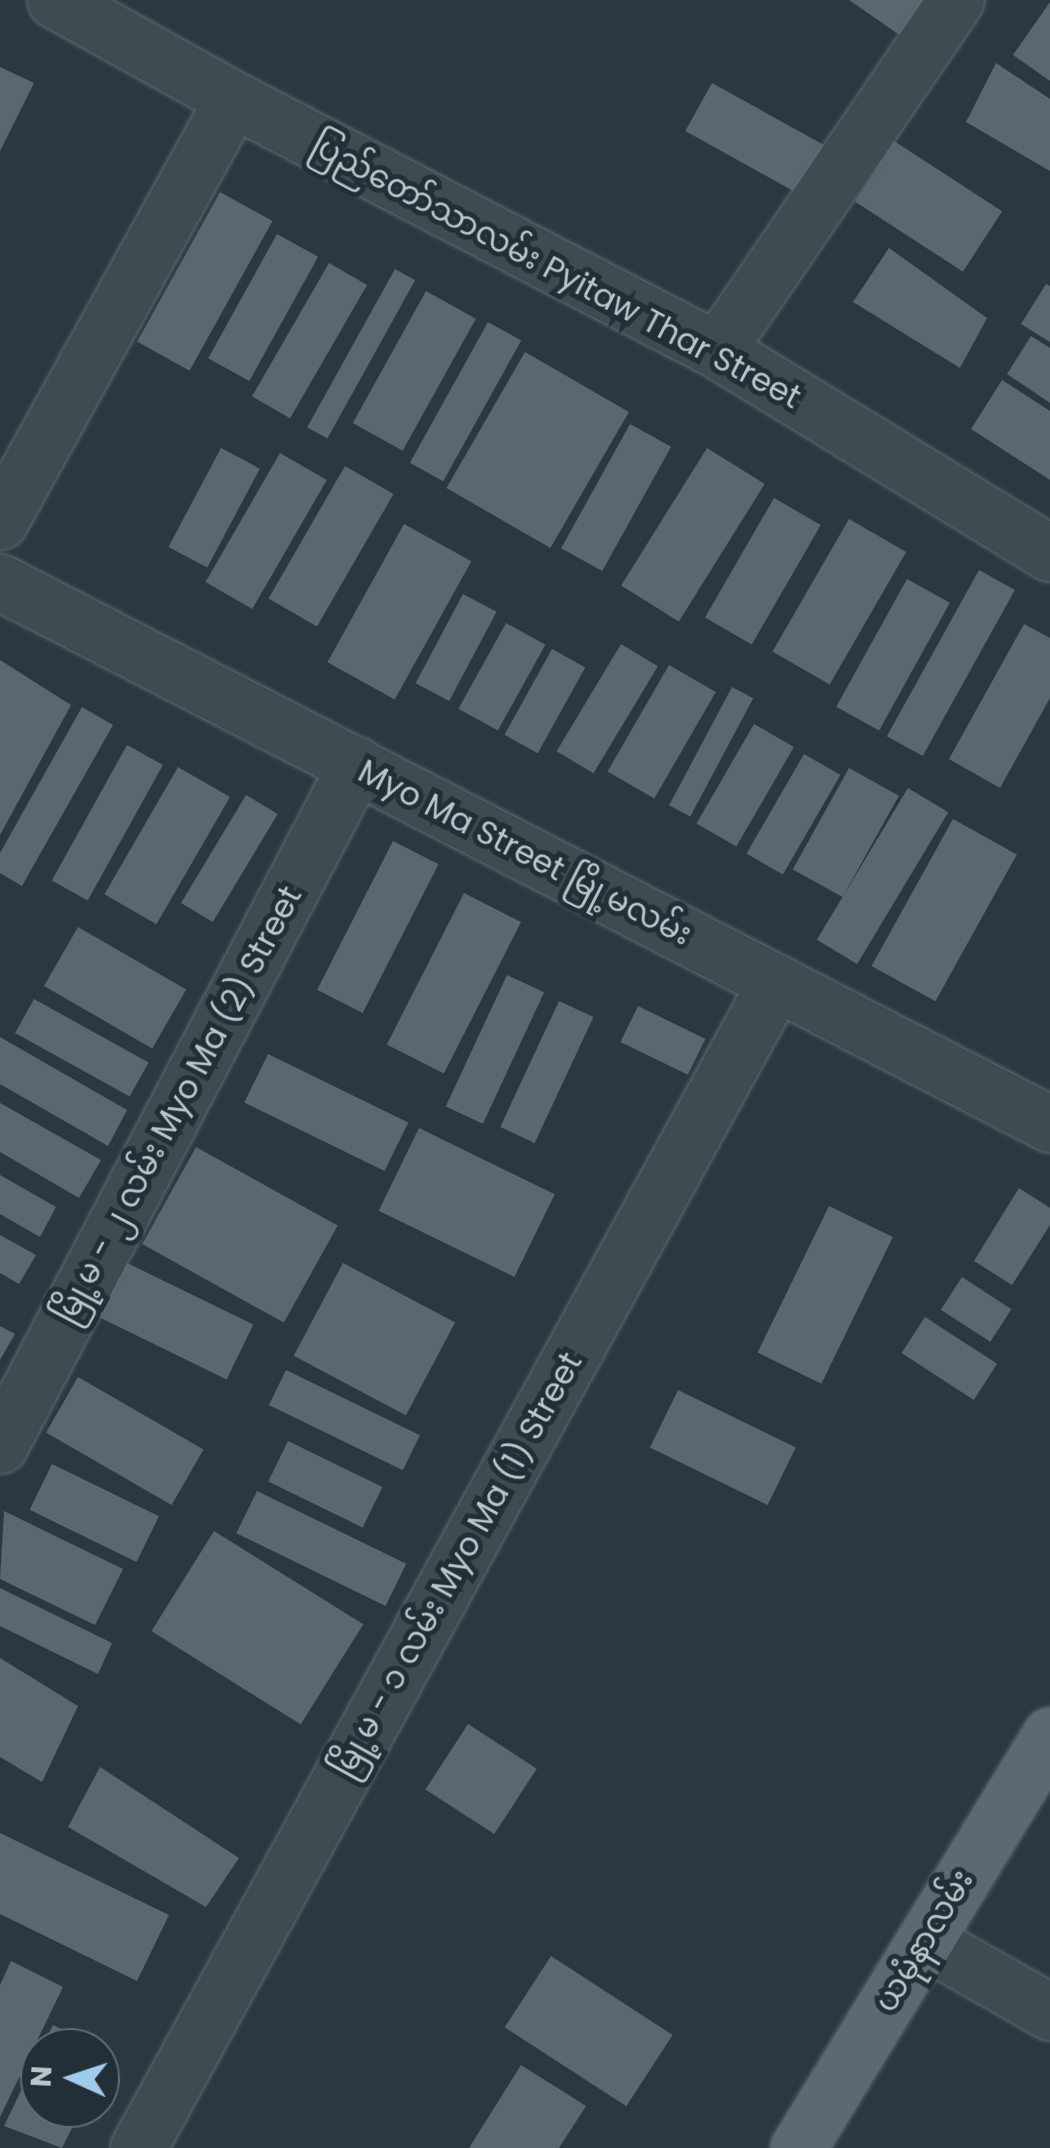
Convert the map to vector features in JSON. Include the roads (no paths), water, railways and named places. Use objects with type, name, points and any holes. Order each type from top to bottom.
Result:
[{"type":"main road","name":"ယမုံနာလမ်း","points":[[798,2148],[1050,1735]]},
{"type":"street","name":"ပြည်တော်သာလမ်း Pyitaw Thar Street","points":[[56,0],[233,99],[717,350],[1050,553]]},
{"type":"street","points":[[717,350],[956,0]]},
{"type":"street","points":[[0,521],[233,99]]},
{"type":"street","name":"Myo Ma Street မြို့မလမ်း","points":[[0,582],[1050,1124]]},
{"type":"street","name":"မြို့မ - ၂ လမ်း Myo Ma (2) Street","points":[[0,1445],[356,765]]},
{"type":"street","name":"မြို့မ - ၁ လမ်း Myo Ma (1) Street","points":[[138,2148],[776,982]]},
{"type":"street","points":[[924,1940],[1050,2012]]}]
